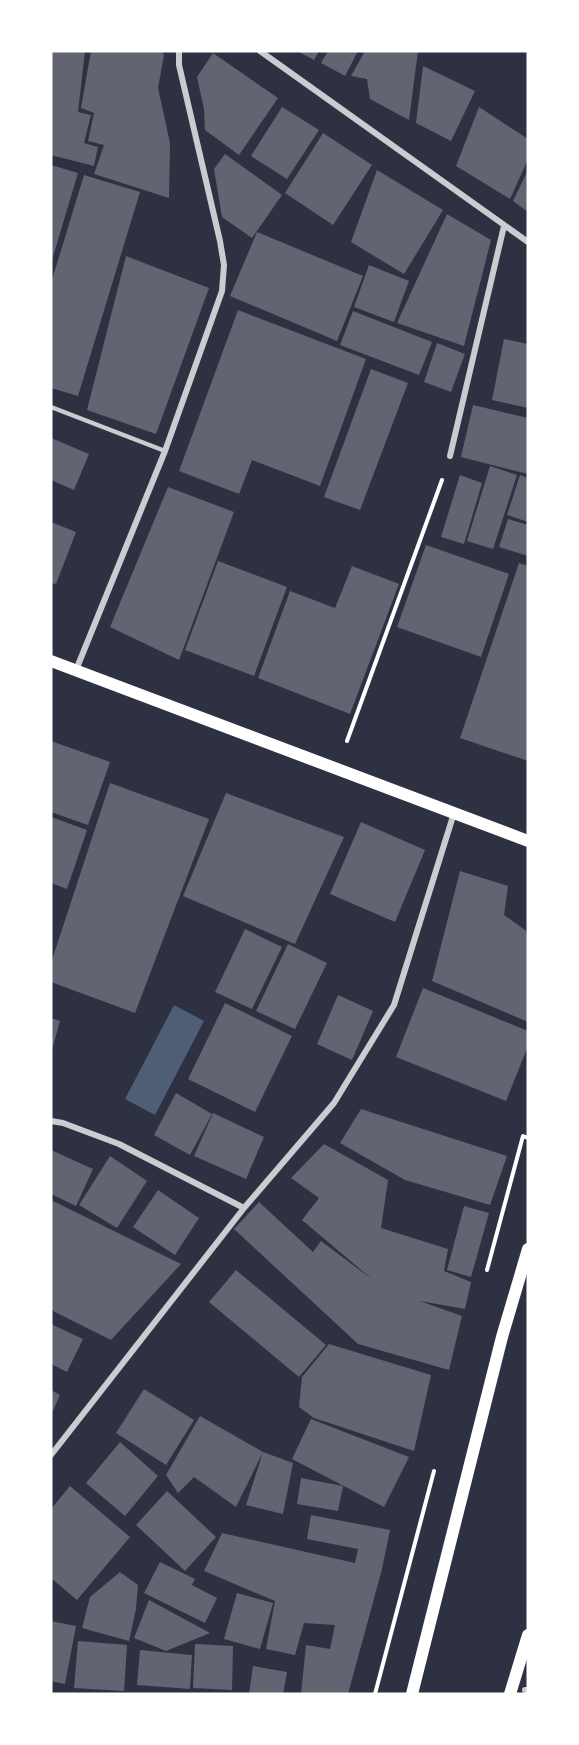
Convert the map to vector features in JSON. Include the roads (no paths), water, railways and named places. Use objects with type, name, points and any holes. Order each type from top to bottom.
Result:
[{"type":"main road","points":[[51,661],[338,767],[528,841]]},
{"type":"main road","points":[[412,1694],[502,1337],[528,1249]]},
{"type":"main road","points":[[510,1694],[528,1635]]},
{"type":"street","points":[[76,670],[165,451],[222,291],[224,265],[179,65],[178,51]]},
{"type":"street","points":[[260,51],[528,242]]},
{"type":"street","points":[[450,456],[504,226]]},
{"type":"street","points":[[51,1455],[244,1208],[334,1103],[394,1005],[454,812]]},
{"type":"street","points":[[51,1121],[63,1123],[119,1144],[244,1208]]},
{"type":"lane","points":[[51,407],[165,451]]},
{"type":"water","points":[[174,1005],[204,1021],[155,1115],[125,1099]]}]
